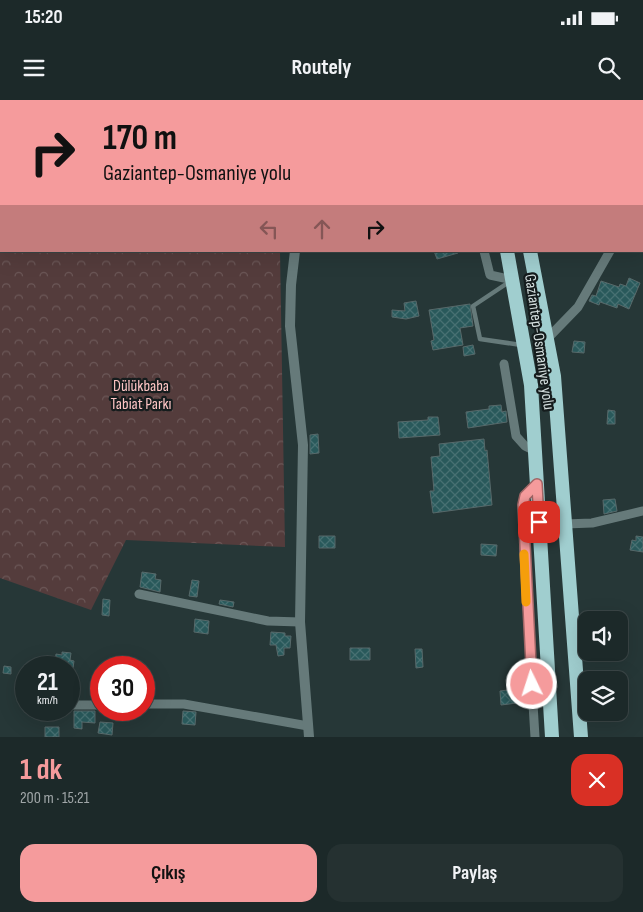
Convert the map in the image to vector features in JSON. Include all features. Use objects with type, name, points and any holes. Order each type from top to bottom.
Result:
[{"type":"highway","name":"Gaziantep-Osmaniye yolu","points":[[507,252],[531,385],[552,737]]},
{"type":"highway","name":"Gaziantep-Osmaniye yolu","points":[[530,252],[554,376],[581,737]]},
{"type":"street","points":[[155,704],[184,704],[308,732],[300,622],[303,445],[290,326],[291,285],[295,252]]},
{"type":"street","points":[[484,252],[490,275],[512,280]]},
{"type":"street","points":[[547,340],[578,307],[609,252]]},
{"type":"street","points":[[504,364],[516,436],[525,446],[535,451]]},
{"type":"street","points":[[536,737],[524,555],[523,505],[525,496],[537,484]]},
{"type":"street","points":[[565,524],[592,522],[643,512]]},
{"type":"street","points":[[139,594],[268,621],[300,622]]},
{"type":"lane","points":[[512,280],[473,306],[480,339],[524,345]]},
{"type":"green space","name":"Dülükbaba Tabiat Parkı","points":[[0,252],[280,252],[285,547],[126,540],[91,610],[0,578]]},
{"type":"building","points":[[434,252],[458,252],[458,253],[437,259]]},
{"type":"building","points":[[629,278],[640,283],[629,309],[618,304],[617,308],[600,302],[599,305],[589,301],[592,295],[596,296],[601,281],[619,287],[620,284],[626,286]]},
{"type":"building","points":[[416,301],[419,316],[406,319],[392,317],[392,310],[405,311],[404,303]]},
{"type":"building","points":[[470,304],[473,326],[460,328],[463,345],[433,350],[431,341],[434,340],[429,310]]},
{"type":"building","points":[[574,341],[585,342],[584,353],[572,352]]},
{"type":"building","points":[[473,345],[475,354],[464,356],[463,347]]},
{"type":"building","points":[[501,405],[502,412],[506,411],[507,422],[468,428],[466,412],[489,409],[489,406]]},
{"type":"building","points":[[608,410],[615,411],[615,424],[607,424]]},
{"type":"building","points":[[428,417],[438,417],[440,435],[399,438],[398,422],[428,420]]},
{"type":"building","points":[[318,434],[319,453],[310,454],[310,435]]},
{"type":"building","points":[[484,439],[485,451],[487,450],[492,505],[433,513],[430,491],[434,491],[431,457],[440,456],[439,444]]},
{"type":"building","points":[[615,499],[617,511],[604,514],[603,500]]},
{"type":"building","points":[[319,536],[335,536],[335,548],[319,548]]},
{"type":"building","points":[[636,536],[643,537],[643,552],[630,550],[632,540],[636,541]]},
{"type":"building","points":[[481,544],[497,545],[496,556],[481,555]]},
{"type":"building","points":[[142,572],[156,574],[155,579],[161,580],[160,592],[140,587]]},
{"type":"building","points":[[192,580],[199,581],[197,597],[189,596]]},
{"type":"building","points":[[103,599],[110,600],[109,616],[102,615]]},
{"type":"building","points":[[220,600],[234,602],[233,607],[219,604]]},
{"type":"building","points":[[195,619],[209,621],[208,634],[194,632]]},
{"type":"building","points":[[271,632],[285,633],[285,636],[291,636],[290,648],[284,648],[284,655],[278,656],[276,645],[270,645]]},
{"type":"building","points":[[350,648],[370,648],[370,660],[350,660]]},
{"type":"building","points":[[415,649],[422,649],[423,667],[416,668]]},
{"type":"building","points":[[62,652],[71,653],[71,656],[56,656],[56,654],[62,655]]},
{"type":"building","points":[[4,666],[11,667],[11,674],[3,673]]},
{"type":"building","points":[[515,689],[517,703],[501,705],[500,691]]},
{"type":"building","points":[[80,711],[90,711],[90,721],[95,721],[95,723],[82,722],[82,729],[74,728],[74,721],[80,721]]},
{"type":"building","points":[[183,711],[196,712],[195,725],[182,724]]},
{"type":"building","points":[[100,722],[113,723],[112,735],[98,733]]},
{"type":"building","points":[[45,727],[59,727],[59,737],[45,737]]},
{"type":"slow traffic","points":[[524,554],[526,602]]},
{"type":"route","points":[[532,684],[524,555],[523,505],[525,496],[537,484],[539,522]]}]
